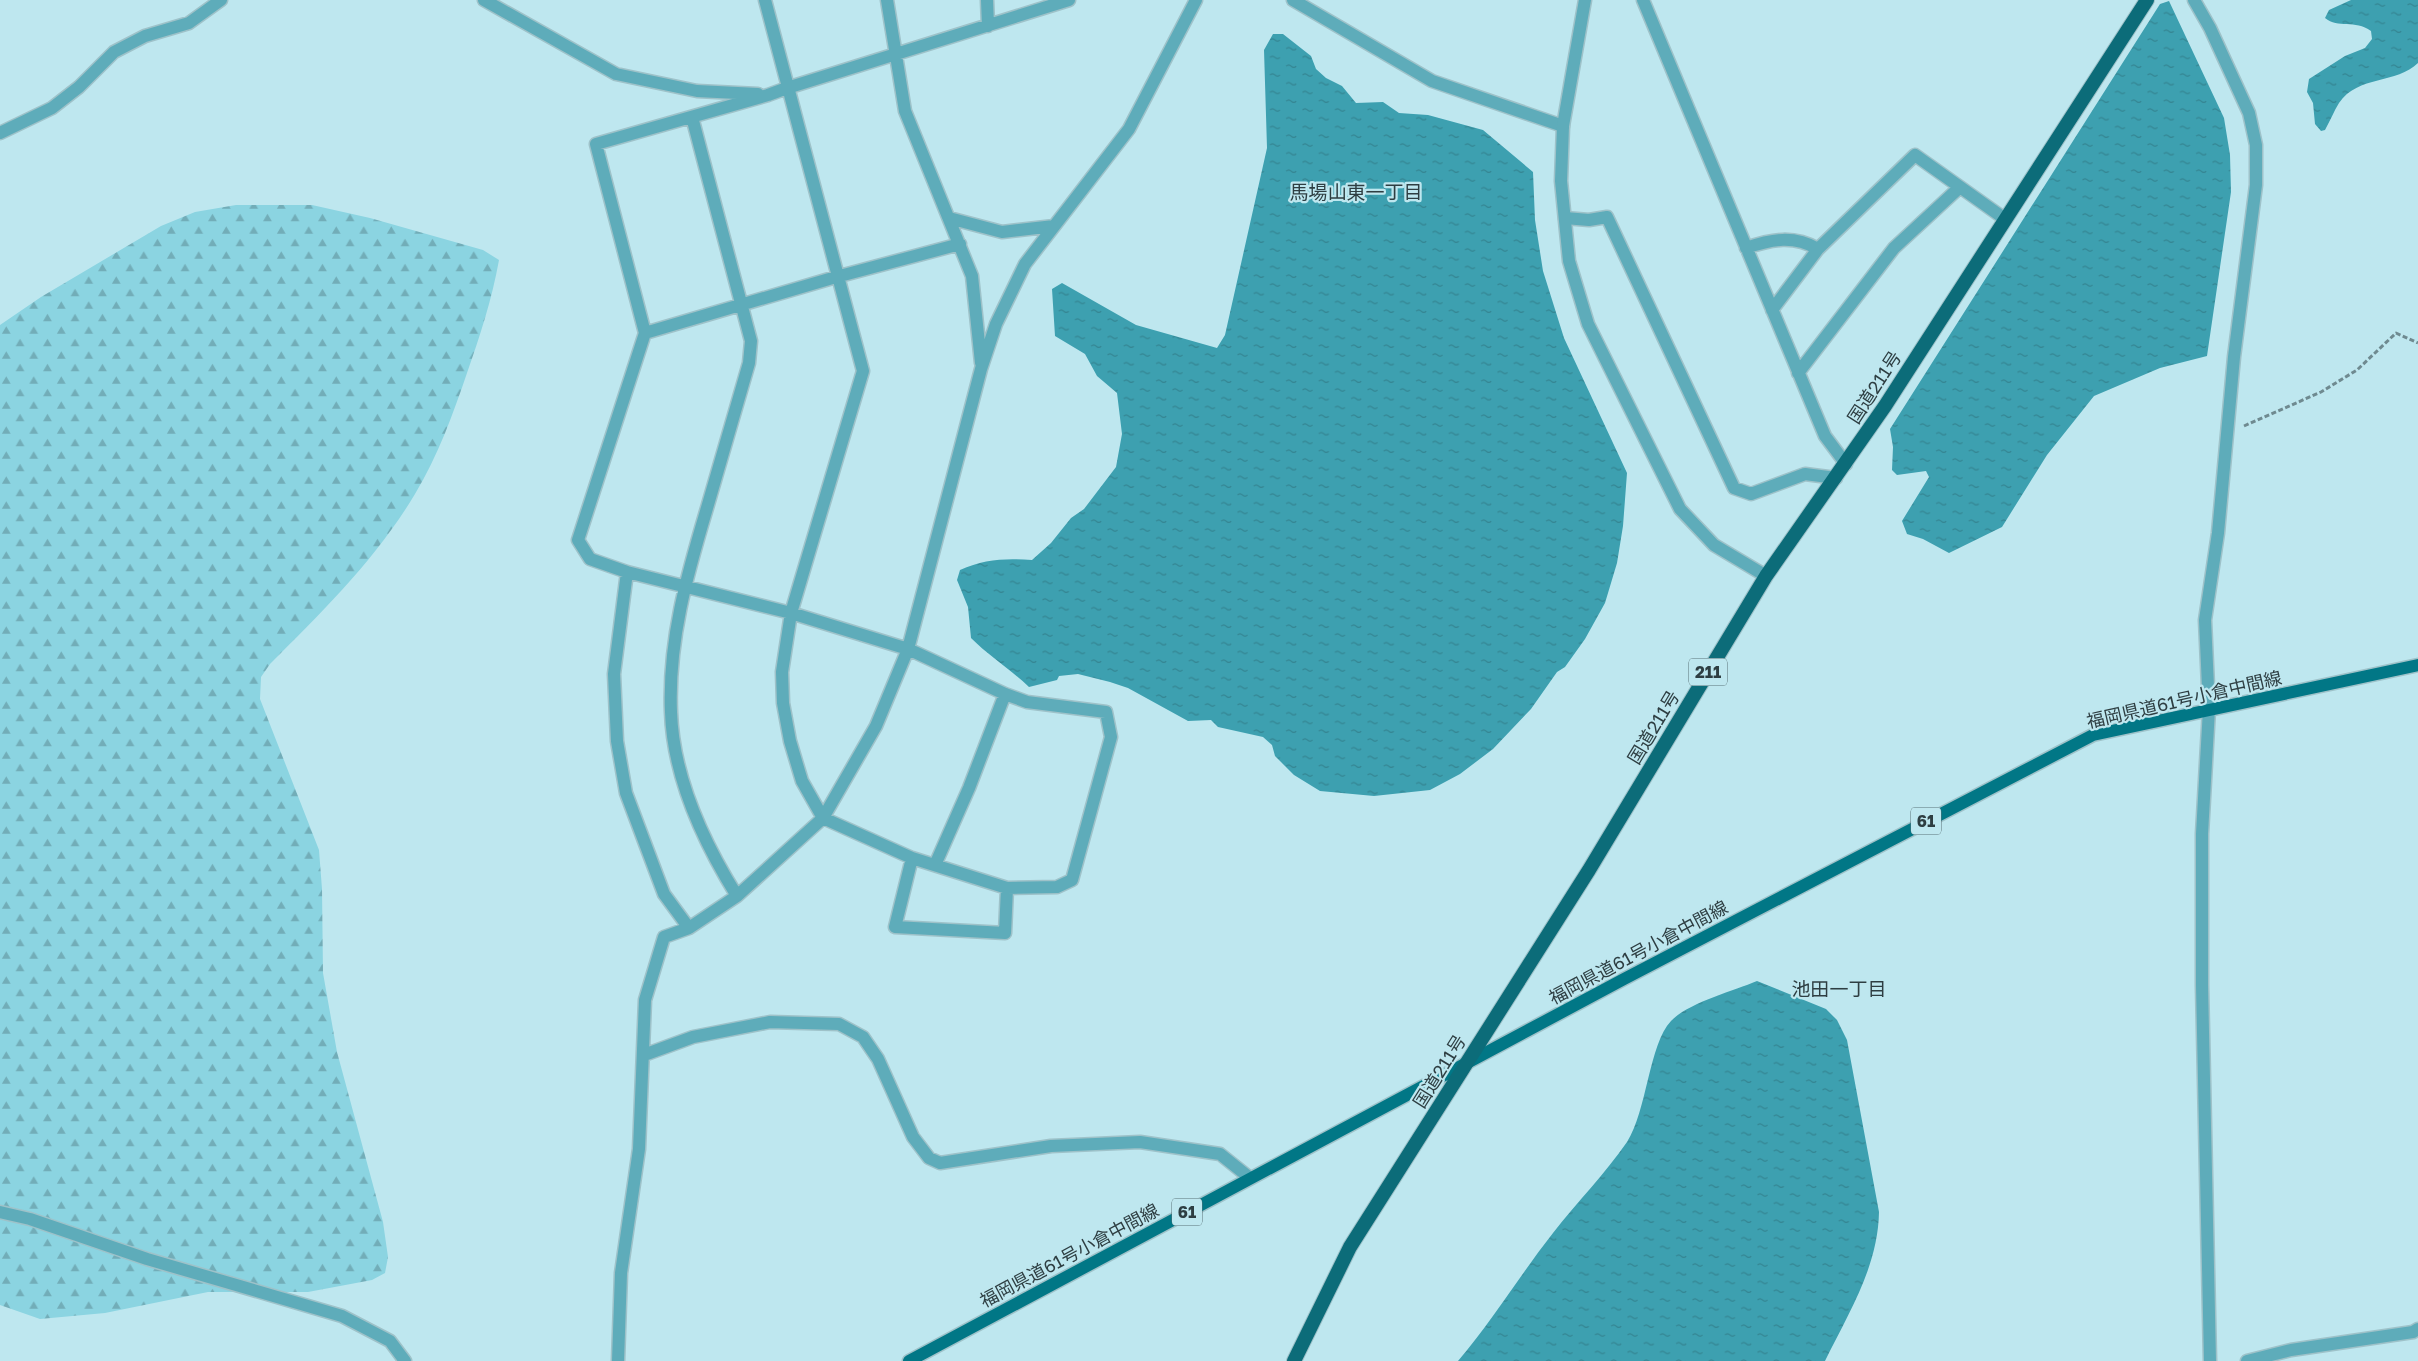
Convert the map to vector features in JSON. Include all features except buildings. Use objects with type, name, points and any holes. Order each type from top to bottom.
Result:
[{"type":"highway","name":"国道211号","points":[[1294,1361],[1350,1248],[1589,870],[1766,576],[1885,406],[2147,0]]},
{"type":"main road","name":"福岡県道61号小倉中間線","points":[[909,1361],[1250,1178],[2093,735],[2418,665]]},
{"type":"street","points":[[0,133],[52,108],[79,87],[114,52],[145,36],[189,23],[221,0]]},
{"type":"street","points":[[484,0],[616,74],[696,91],[768,95]]},
{"type":"street","points":[[766,0],[787,88],[862,372],[791,613],[782,672],[783,703],[790,741],[802,781],[823,818],[912,858],[1007,888],[1057,887],[1072,880],[1111,737],[1106,712],[1027,702],[1005,694],[908,649],[791,613],[627,572],[590,559],[578,540],[645,332],[596,144],[768,95],[787,88],[1069,0]]},
{"type":"street","points":[[887,0],[906,112],[972,276],[981,369]]},
{"type":"street","points":[[987,0],[988,26]]},
{"type":"street","points":[[618,1361],[621,1273],[639,1149],[645,1000],[664,937],[689,928],[737,896],[823,818],[876,726],[908,649],[981,369],[996,324],[1025,264],[1129,129],[1196,0]]},
{"type":"street","points":[[1293,0],[1354,38],[1432,81],[1563,126]]},
{"type":"street","points":[[1585,0],[1563,126],[1561,180],[1569,261],[1588,324],[1680,509],[1714,545],[1766,576]]},
{"type":"street","points":[[1642,0],[1825,436],[1846,464]]},
{"type":"street","points":[[2194,0],[2210,28],[2249,113],[2256,145],[2256,185],[2234,357],[2218,533],[2205,620],[2209,709],[2202,834],[2202,986],[2210,1361]]},
{"type":"street","points":[[692,117],[751,341],[749,362],[684,586],[674,637],[671,713],[685,788],[714,860],[737,896]]},
{"type":"street","points":[[1772,310],[1818,250],[1915,155],[2005,219]]},
{"type":"street","points":[[1798,373],[1894,248],[1960,187]]},
{"type":"street","points":[[1565,218],[1589,220],[1607,217],[1734,488],[1751,494],[1805,474],[1836,478]]},
{"type":"street","points":[[949,218],[1002,232],[1054,226]]},
{"type":"street","points":[[1746,248],[1764,242],[1789,239],[1806,242],[1818,250]]},
{"type":"street","points":[[645,332],[836,277],[960,244]]},
{"type":"street","points":[[627,572],[614,674],[617,741],[625,785],[664,894],[689,928]]},
{"type":"street","points":[[935,865],[969,788],[1005,694]]},
{"type":"street","points":[[912,858],[895,927],[1005,933],[1007,888]]},
{"type":"street","points":[[644,1055],[693,1038],[770,1022],[839,1024],[863,1037],[878,1058],[912,1137],[929,1158],[940,1163],[1051,1146],[1140,1142],[1220,1154],[1250,1178]]},
{"type":"street","points":[[0,1212],[30,1219],[148,1260],[342,1316],[390,1341],[405,1361]]},
{"type":"street","points":[[2247,1361],[2291,1350],[2413,1332],[2418,1329]]},
{"type":"path","points":[[2228,432],[2321,392],[2357,370],[2396,333],[2418,343]]},
{"type":"green space","points":[[236,205],[312,205],[370,218],[483,250],[499,260],[489,303],[472,359],[444,435],[423,480],[400,518],[348,584],[270,664],[261,677],[260,699],[319,850],[322,889],[323,973],[337,1052],[383,1222],[388,1257],[385,1273],[372,1280],[308,1292],[208,1292],[105,1313],[40,1319],[0,1305],[0,325],[41,297],[161,226],[195,212]]},
{"type":"water","points":[[2351,0],[2418,0],[2418,63],[2409,70],[2356,88],[2347,94],[2339,103],[2325,130],[2321,131],[2315,124],[2313,103],[2307,92],[2309,79],[2345,56],[2365,48],[2372,39],[2371,31],[2365,27],[2335,23],[2325,18],[2329,10]]},
{"type":"water","points":[[2169,1],[2224,118],[2230,155],[2231,192],[2207,356],[2160,368],[2094,396],[2047,455],[2002,527],[1949,553],[1923,539],[1907,534],[1902,521],[1929,477],[1926,471],[1897,475],[1892,470],[1893,447],[1890,429],[2160,4]]},
{"type":"water","points":[[1273,34],[1283,34],[1311,56],[1316,69],[1326,78],[1342,86],[1356,103],[1383,102],[1399,113],[1428,115],[1483,130],[1533,172],[1535,220],[1543,271],[1564,338],[1627,473],[1623,526],[1617,563],[1605,603],[1585,639],[1565,667],[1557,672],[1531,709],[1493,749],[1460,774],[1430,790],[1374,796],[1320,791],[1294,775],[1275,756],[1272,745],[1263,737],[1218,727],[1211,720],[1188,721],[1128,688],[1078,674],[1059,676],[1057,680],[1029,687],[971,638],[968,607],[957,580],[960,570],[986,561],[1004,559],[1032,560],[1051,543],[1071,518],[1084,509],[1116,467],[1122,434],[1117,393],[1097,376],[1085,354],[1055,336],[1052,289],[1062,283],[1136,325],[1217,348],[1225,335],[1267,148],[1264,50]]},
{"type":"water","points":[[1757,981],[1826,1009],[1837,1020],[1847,1040],[1879,1212],[1874,1252],[1868,1270],[1861,1289],[1825,1361],[1458,1361],[1483,1330],[1553,1233],[1627,1142],[1634,1129],[1658,1045],[1671,1021],[1699,1003]]},
{"type":"district","name":"馬場山東一丁目","points":[[1356,191]]},
{"type":"district","name":"池田一丁目","points":[[1839,988]]}]
